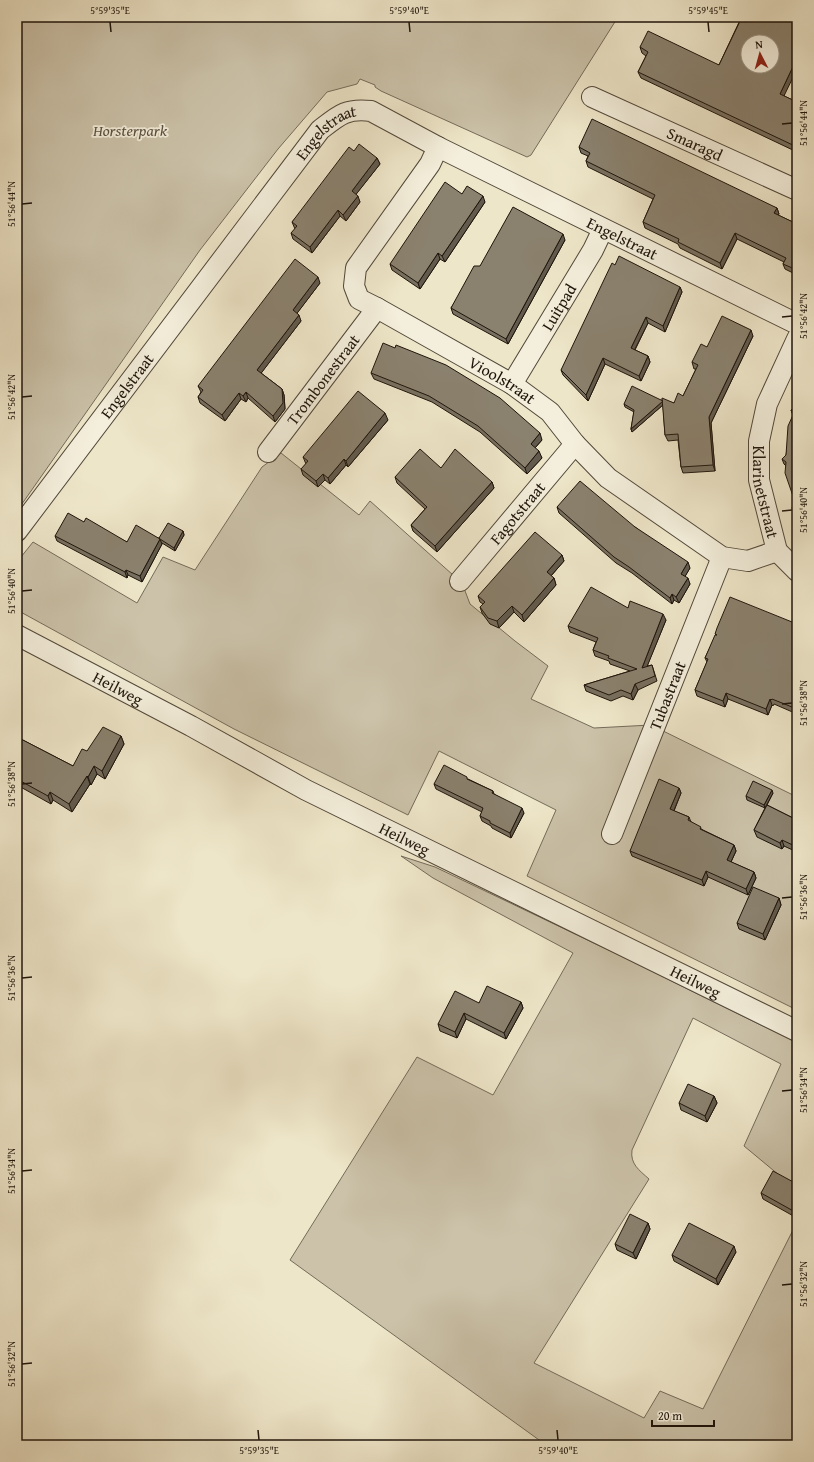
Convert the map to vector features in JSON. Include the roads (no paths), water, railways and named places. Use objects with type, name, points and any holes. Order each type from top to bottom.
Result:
[{"type":"street","name":"Smaragd","points":[[592,97],[797,190]]},
{"type":"street","name":"Engelstraat","points":[[17,531],[320,130],[342,113],[359,110],[371,111],[434,155],[603,229],[797,324]]},
{"type":"street","name":"Vioolstraat","points":[[434,155],[356,268],[354,286],[359,299],[378,308],[512,384],[550,412],[575,444],[608,478],[722,557],[748,561],[778,551]]},
{"type":"street","name":"Luitpad","points":[[512,384],[593,250],[603,229]]},
{"type":"street","name":"Trombonestraat","points":[[268,452],[378,308]]},
{"type":"street","name":"Klarinetstraat","points":[[797,339],[767,404],[758,441],[759,480],[778,551],[797,571]]},
{"type":"street","name":"Fagotstraat","points":[[460,581],[575,444]]},
{"type":"street","name":"Tubastraat","points":[[612,834],[722,557]]},
{"type":"street","name":"Heilweg","points":[[17,635],[191,726],[306,790],[797,1031]]},
{"type":"park label","name":"Horsterpark","points":[[130,130]]}]
